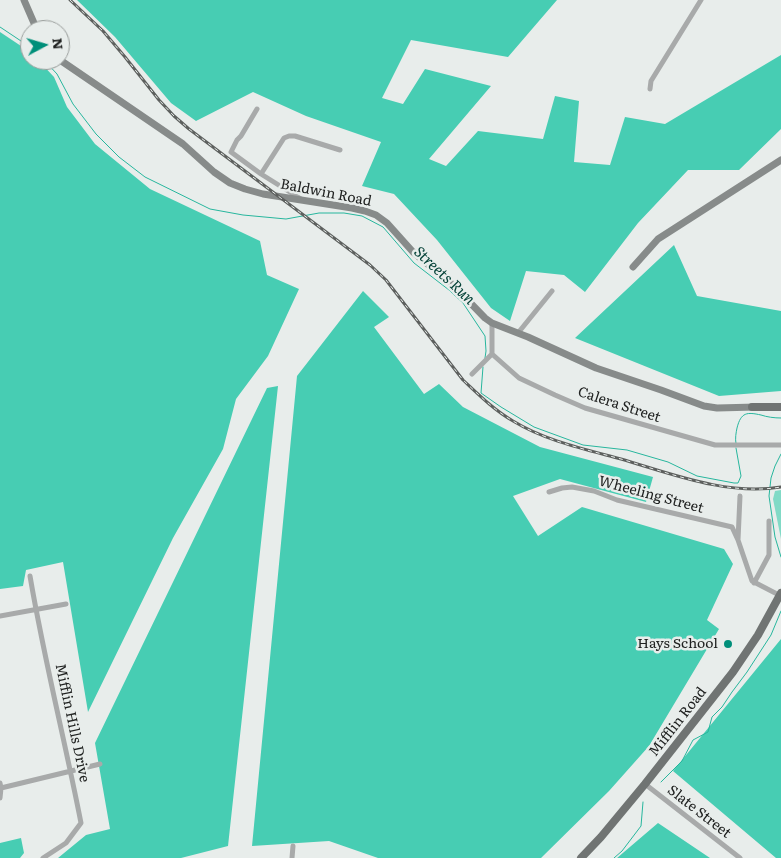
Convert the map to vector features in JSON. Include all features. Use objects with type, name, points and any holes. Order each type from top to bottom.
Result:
[{"type":"main road","points":[[24,0],[32,20]]},
{"type":"main road","name":"Baldwin Road","points":[[70,67],[183,144],[214,172],[230,183],[263,194],[352,208],[376,216],[387,223],[414,252],[454,285],[492,324],[518,333],[596,368],[704,406],[717,408],[752,407]]},
{"type":"main road","points":[[633,267],[658,239],[781,160]]},
{"type":"main road","points":[[752,407],[781,408]]},
{"type":"main road","name":"Mifflin Road","points":[[582,858],[645,784],[733,672],[748,651],[781,595]]},
{"type":"street","points":[[650,89],[651,81],[701,0]]},
{"type":"street","points":[[257,109],[231,152],[261,174],[304,200]]},
{"type":"street","points":[[261,174],[284,138],[288,136],[295,136],[340,150]]},
{"type":"street","points":[[518,333],[552,291]]},
{"type":"street","points":[[472,374],[492,354],[492,324]]},
{"type":"street","name":"Calera Street","points":[[492,354],[519,378],[585,408],[715,445],[781,445]]},
{"type":"street","name":"Wheeling Street","points":[[550,492],[572,487],[594,491],[616,500],[732,527],[738,540]]},
{"type":"street","points":[[740,496],[738,540],[752,581],[781,595]]},
{"type":"street","points":[[754,583],[769,555],[769,521]]},
{"type":"street","name":"Mifflin Hills Drive","points":[[30,576],[35,610],[81,824],[66,843],[43,858]]},
{"type":"street","points":[[0,616],[66,604]]},
{"type":"street","points":[[0,798],[1,786],[100,764]]},
{"type":"street","name":"Slate Street","points":[[645,784],[740,858]]},
{"type":"street","points":[[292,858],[293,846]]},
{"type":"green space","points":[[77,0],[557,0],[508,57],[411,40],[382,98],[403,104],[425,69],[491,86],[429,159],[446,166],[478,131],[543,139],[555,96],[579,101],[574,162],[610,165],[625,117],[665,124],[781,55],[781,129],[739,170],[688,170],[638,223],[585,292],[564,275],[526,271],[510,321],[491,308],[437,240],[394,194],[362,186],[381,142],[306,116],[253,92],[196,121],[171,103],[115,37]]},
{"type":"green space","points":[[0,32],[20,45],[20,70],[47,70],[54,77],[67,107],[95,144],[150,189],[260,241],[267,275],[299,289],[268,356],[236,399],[223,449],[173,538],[88,712],[63,562],[26,570],[23,586],[0,589]]},
{"type":"green space","points":[[674,245],[697,296],[781,311],[781,391],[719,396],[575,338]]},
{"type":"green space","points":[[363,291],[389,317],[374,327],[424,394],[439,384],[463,407],[540,447],[653,477],[646,502],[560,479],[513,496],[538,536],[582,507],[724,549],[733,564],[707,620],[719,629],[649,746],[609,791],[541,858],[378,858],[329,841],[252,846],[297,376]]},
{"type":"green space","points":[[278,386],[228,846],[181,858],[58,858],[86,835],[110,829],[95,743],[267,388]]},
{"type":"green space","points":[[781,490],[781,539],[773,499],[775,491]]},
{"type":"green space","points":[[781,639],[781,858],[776,858],[673,771]]},
{"type":"green space","points":[[658,823],[710,858],[617,858]]},
{"type":"green space","points":[[21,838],[24,853],[20,858],[0,858],[0,843]]},
{"type":"waterway","name":"Streets Run","points":[[0,27],[20,40]]},
{"type":"waterway","name":"Streets Run","points":[[53,70],[73,104],[96,134],[119,157],[145,177],[210,209],[243,215],[286,219],[319,213],[344,213],[362,216],[383,227],[414,263],[463,303],[485,336],[485,358]]},
{"type":"waterway","name":"Streets Run","points":[[483,367],[481,393],[534,427],[583,445],[627,450],[668,462],[697,476],[738,483],[741,476],[736,448]]},
{"type":"waterway","name":"Streets Run","points":[[736,444],[736,434],[740,419],[745,414],[781,418]]},
{"type":"waterway","points":[[781,454],[771,478],[769,496],[775,537],[781,557]]},
{"type":"waterway","points":[[661,782],[682,761],[693,740],[708,732],[712,717],[722,707],[747,672],[771,635],[781,611]]},
{"type":"waterway","points":[[614,858],[622,851],[641,826],[643,802]]},
{"type":"railway","points":[[70,0],[103,31],[174,116],[370,265],[386,280],[463,380],[506,417],[539,434],[566,444],[680,477],[741,489],[781,487]]},
{"type":"place","name":"Hays School","points":[[728,644]]}]
